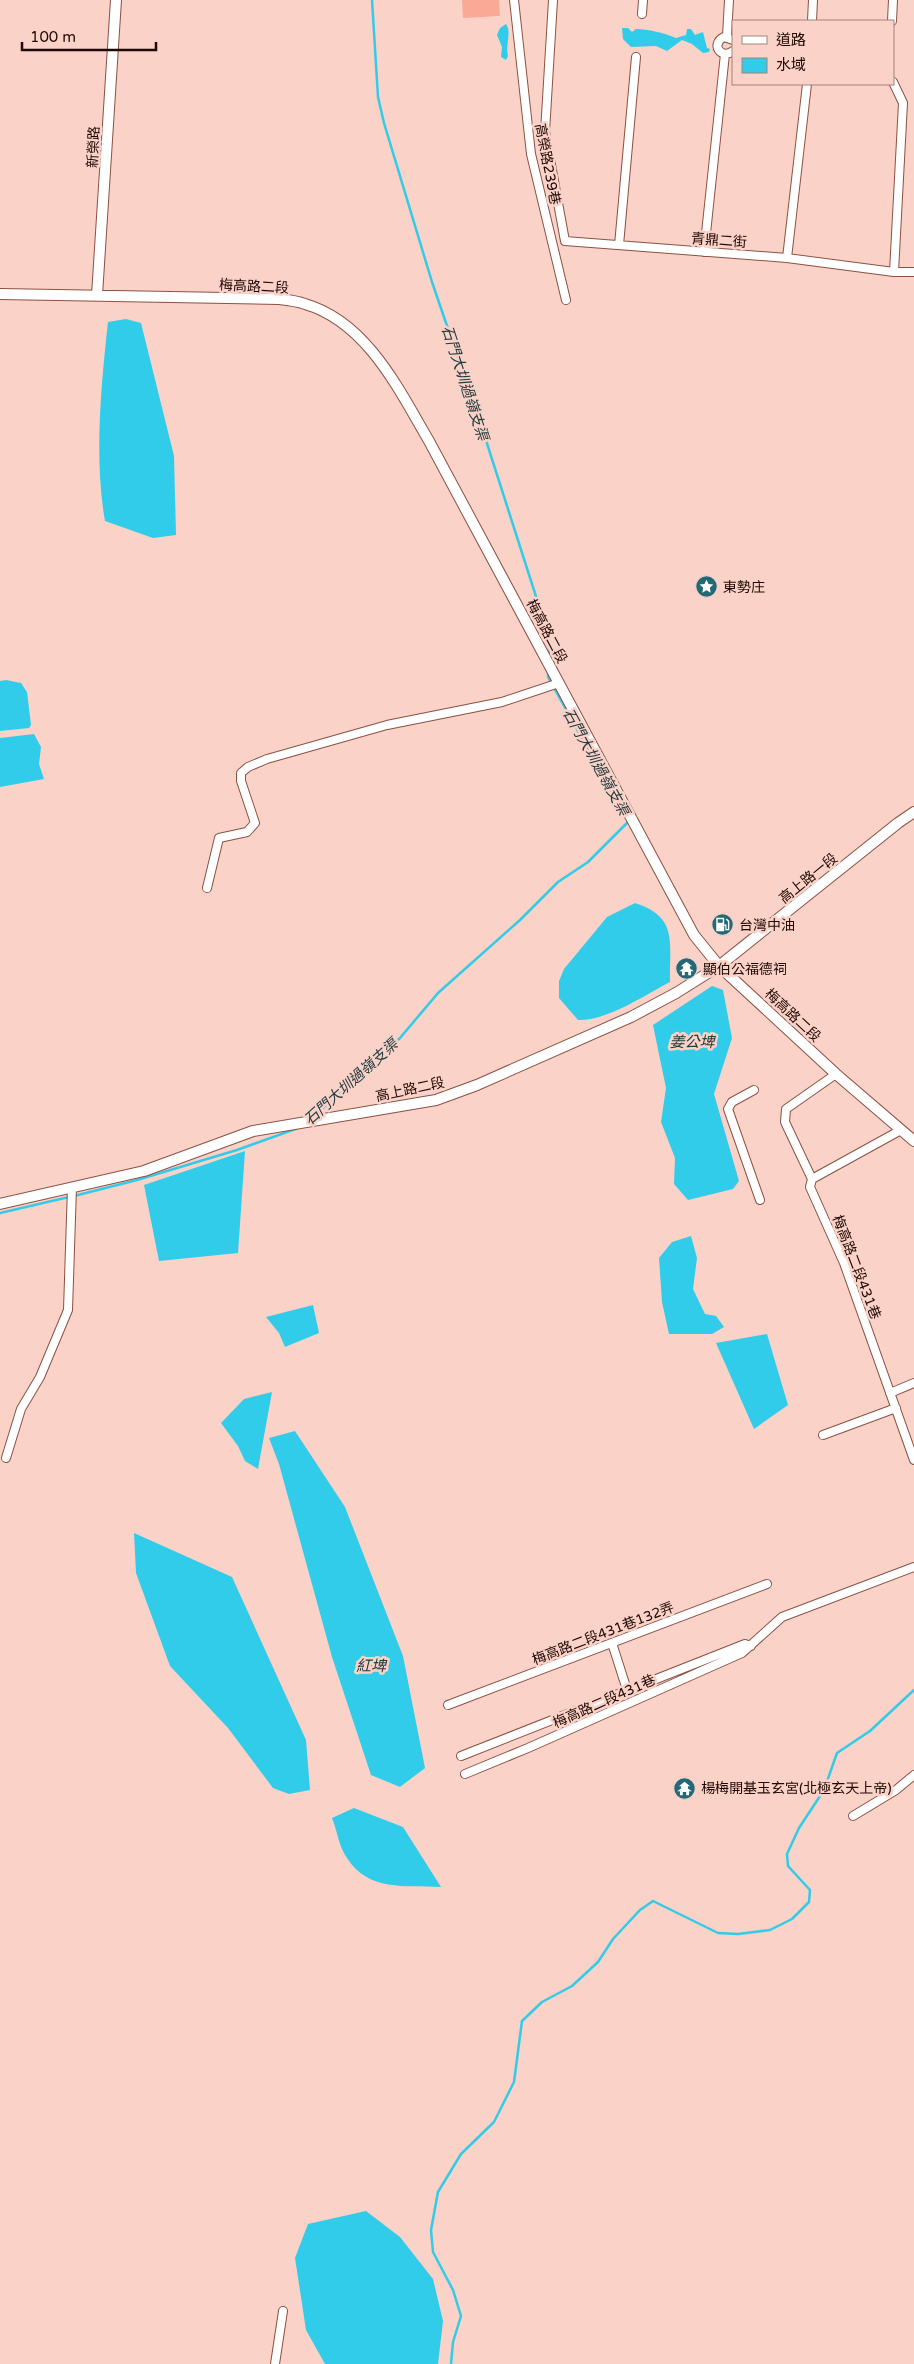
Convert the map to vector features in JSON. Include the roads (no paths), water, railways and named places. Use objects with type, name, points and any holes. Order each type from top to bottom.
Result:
[{"type":"street","name":"新榮路","points":[[97,295],[116,0]]},
{"type":"street","name":"高榮路239巷","points":[[514,0],[530,154],[566,300]]},
{"type":"street","name":"青鼎二街","points":[[553,0],[545,132],[565,241],[787,258],[894,272],[914,272]]},
{"type":"street","points":[[642,14],[643,0]]},
{"type":"street","points":[[704,252],[729,52],[718,50],[717,45],[721,38],[730,38],[729,0]]},
{"type":"street","points":[[812,20],[813,0]]},
{"type":"street","points":[[892,20],[893,0]]},
{"type":"street","points":[[619,245],[636,58]]},
{"type":"street","points":[[894,84],[903,103],[894,272]]},
{"type":"street","points":[[787,258],[807,85]]},
{"type":"street","name":"梅高路二段","points":[[0,294],[279,299],[306,304],[332,317],[352,331],[388,372],[428,441],[694,934],[720,966],[836,1074],[914,1141]]},
{"type":"street","points":[[207,888],[219,838],[247,832],[255,823],[241,781],[241,773],[248,767],[267,759],[387,725],[502,702],[558,683]]},
{"type":"street","name":"高上路一段","points":[[720,966],[914,812]]},
{"type":"street","name":"高上路二段","points":[[0,1204],[144,1171],[253,1131],[436,1100],[477,1085],[631,1017],[676,993],[720,966]]},
{"type":"street","name":"梅高路二段431巷","points":[[836,1074],[786,1109],[784,1122],[812,1179],[810,1188],[844,1263],[914,1460]]},
{"type":"street","points":[[754,1090],[732,1102],[728,1109],[760,1200]]},
{"type":"street","points":[[812,1179],[901,1130]]},
{"type":"street","points":[[6,1458],[21,1409],[40,1377],[68,1310],[72,1189]]},
{"type":"street","points":[[890,1393],[914,1383]]},
{"type":"street","points":[[823,1435],[896,1408]]},
{"type":"street","name":"梅高路二段431巷","points":[[465,1774],[742,1653],[782,1617],[914,1567]]},
{"type":"street","name":"梅高路二段431巷132弄","points":[[448,1705],[767,1584]]},
{"type":"street","points":[[612,1643],[627,1690]]},
{"type":"street","name":"梅高路二段431巷","points":[[461,1756],[745,1644],[751,1646]]},
{"type":"street","points":[[853,1816],[896,1790],[914,1775]]},
{"type":"street","points":[[275,2364],[283,2311]]},
{"type":"water","points":[[506,24],[508,27],[508,56],[506,60],[501,57],[502,47],[497,35],[500,28]]},
{"type":"water","points":[[622,28],[628,28],[632,32],[636,29],[651,31],[676,38],[686,35],[687,29],[691,29],[695,35],[703,32],[707,48],[710,49],[709,52],[703,53],[692,44],[682,40],[667,51],[656,46],[631,47],[623,39]]},
{"type":"water","points":[[126,319],[141,323],[174,456],[176,535],[153,538],[105,521],[99,448],[105,346],[108,322]]},
{"type":"water","points":[[6,680],[21,683],[27,692],[31,725],[29,728],[0,731],[0,681]]},
{"type":"water","points":[[34,734],[41,747],[39,764],[44,779],[0,787],[0,738]]},
{"type":"water","points":[[635,903],[659,916],[669,933],[670,982],[613,1012],[578,1020],[559,998],[559,981],[564,969],[607,917]]},
{"type":"water","name":"姜公埤","points":[[712,986],[723,990],[732,1038],[714,1094],[739,1181],[733,1189],[688,1200],[674,1184],[675,1158],[661,1122],[666,1088],[653,1025]]},
{"type":"water","points":[[245,1151],[238,1253],[159,1261],[144,1185]]},
{"type":"water","points":[[691,1236],[697,1258],[693,1289],[705,1314],[716,1316],[724,1327],[712,1334],[669,1334],[662,1302],[659,1258],[672,1242]]},
{"type":"water","points":[[313,1305],[319,1333],[285,1347],[279,1333],[266,1317]]},
{"type":"water","points":[[767,1334],[788,1405],[754,1429],[716,1343]]},
{"type":"water","points":[[272,1392],[258,1469],[245,1461],[238,1446],[221,1423],[244,1399]]},
{"type":"water","name":"紅埤","points":[[295,1431],[345,1507],[403,1656],[425,1768],[400,1787],[371,1775],[332,1657],[279,1464],[269,1438]]},
{"type":"water","points":[[134,1533],[232,1577],[306,1740],[310,1790],[289,1794],[273,1788],[228,1728],[170,1666],[136,1573]]},
{"type":"water","points":[[354,1808],[403,1827],[441,1887],[401,1886],[377,1882],[366,1877],[356,1869],[342,1849],[332,1818]]},
{"type":"water","points":[[366,2211],[400,2237],[433,2279],[443,2321],[438,2364],[325,2364],[306,2330],[295,2258],[308,2224]]},
{"type":"waterway","name":"石門大圳過嶺支渠","points":[[372,0],[378,97],[384,123],[432,282],[483,431],[549,637],[549,657]]},
{"type":"waterway","name":"石門大圳過嶺支渠","points":[[548,672],[548,677],[594,760]]},
{"type":"waterway","name":"石門大圳過嶺支渠","points":[[313,1117],[400,1038],[438,993],[520,920],[558,882],[588,862],[629,821]]},
{"type":"waterway","name":"石門大圳過嶺支渠","points":[[74,1196],[137,1180],[237,1150],[301,1127]]},
{"type":"waterway","name":"石門大圳過嶺支渠","points":[[0,1213],[69,1197]]},
{"type":"waterway","points":[[451,2364],[453,2342],[461,2316],[453,2290],[433,2252],[431,2230],[438,2192],[461,2154],[494,2122],[514,2082],[522,2021],[542,2002],[572,1986],[598,1962],[613,1939],[640,1910],[653,1901],[718,1933],[738,1934],[770,1930],[792,1919],[809,1902],[810,1890],[788,1866],[787,1854],[799,1828],[824,1790],[837,1753],[870,1731],[914,1690]]},
{"type":"place","name":"東勢庄","points":[[707,587]]},
{"type":"place","name":"台灣中油","points":[[723,925]]},
{"type":"place","name":"顯伯公福德祠","points":[[687,969]]},
{"type":"place","name":"楊梅開基玉玄宮(北極玄天上帝)","points":[[685,1788]]}]
